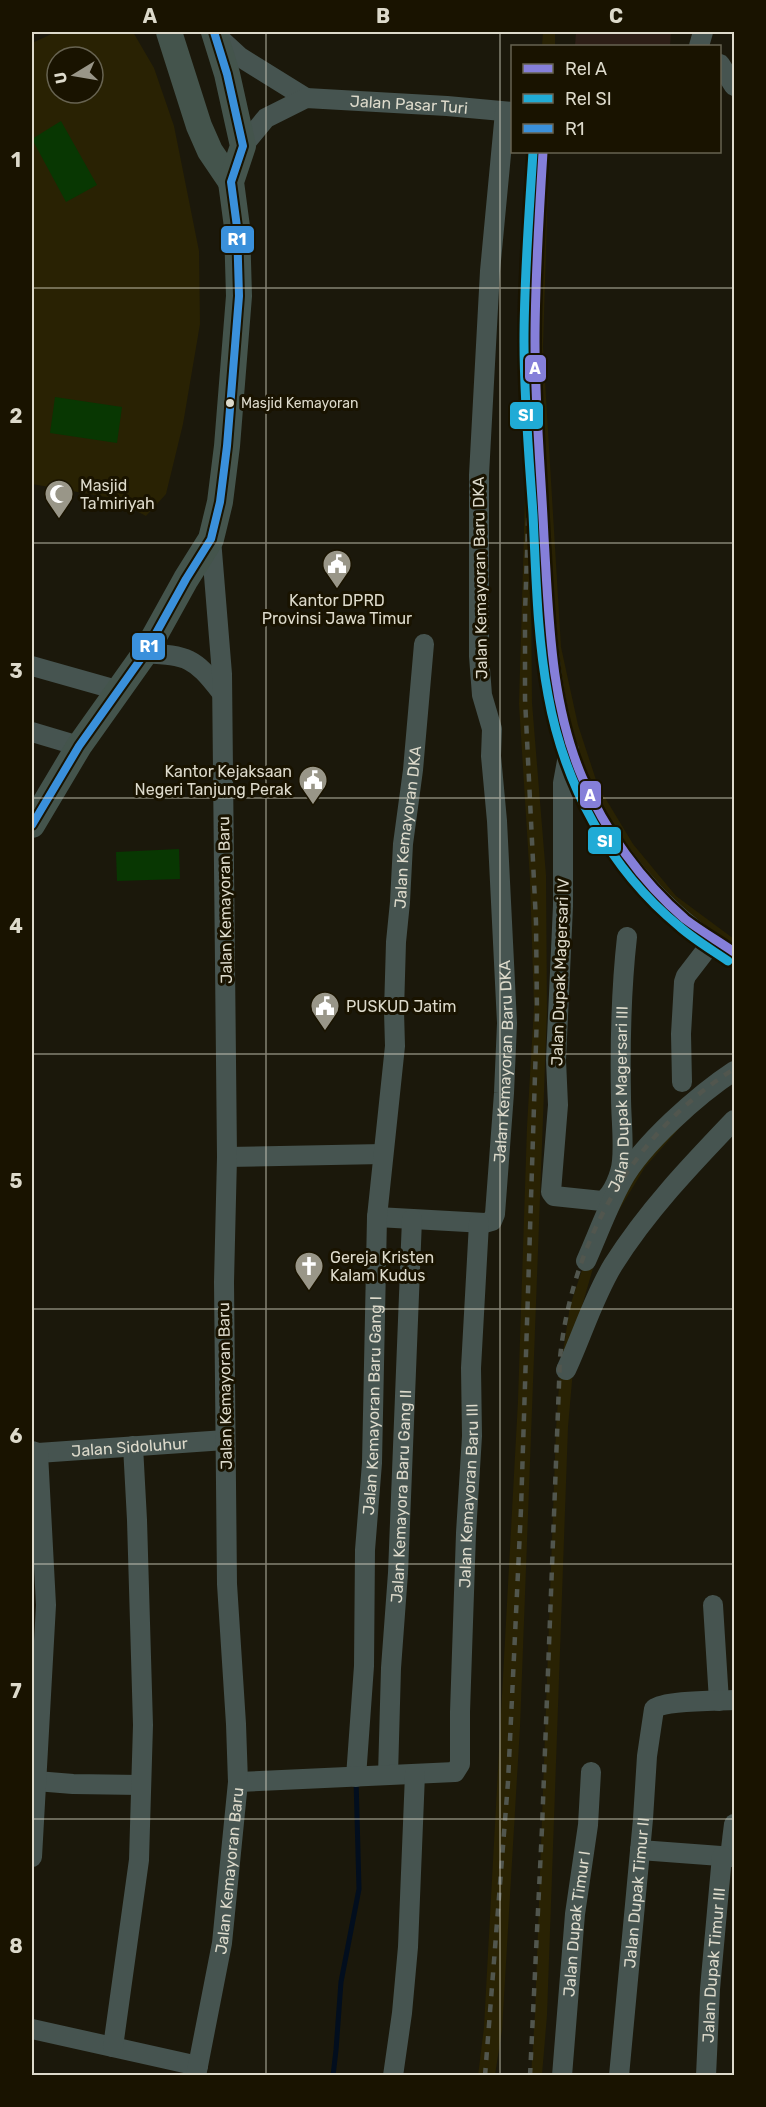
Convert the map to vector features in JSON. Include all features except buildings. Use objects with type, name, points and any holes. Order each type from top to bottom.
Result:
[{"type":"main road","points":[[170,32],[199,126],[210,151],[231,182]]},
{"type":"main road","points":[[32,825],[79,746],[145,653],[211,539],[220,502],[240,296],[237,227],[231,182],[243,146],[215,33]]},
{"type":"street","name":"Jalan Pasar Turi","points":[[215,33],[240,57],[306,98],[509,112]]},
{"type":"street","points":[[721,65],[735,86]]},
{"type":"street","name":"Jalan Pasar Turi","points":[[243,146],[266,118],[306,98]]},
{"type":"street","name":"Jalan Kemayoran Baru DKA","points":[[485,1222],[494,1216],[507,1023],[497,821],[491,756],[492,729],[482,695],[479,656],[479,475],[490,271],[509,112]]},
{"type":"street","name":"Jalan Kemayoran Baru","points":[[197,2071],[222,1943],[238,1782],[227,1584],[224,1282],[227,1157],[222,692],[211,539]]},
{"type":"street","points":[[546,624],[551,682],[569,750],[579,783],[600,821],[635,874],[687,924],[735,957]]},
{"type":"street","name":"Jalan Kemayoran DKA","points":[[382,1154],[395,1046],[396,942],[403,844],[413,770],[424,644]]},
{"type":"street","points":[[145,653],[187,658],[198,665],[222,692]]},
{"type":"street","points":[[32,666],[117,690]]},
{"type":"street","points":[[32,732],[79,746]]},
{"type":"street","name":"Jalan Dupak Magersari IV","points":[[552,1194],[558,1105],[556,1060],[563,906],[563,783],[569,750]]},
{"type":"street","points":[[658,912],[735,970]]},
{"type":"street","name":"Jalan Dupak Magersari III","points":[[552,1194],[602,1201],[608,1197],[620,1172],[622,1161],[623,974],[627,937]]},
{"type":"street","points":[[682,1082],[681,1034],[684,982],[706,950]]},
{"type":"street","points":[[586,1261],[623,1179],[644,1151],[710,1088],[735,1071]]},
{"type":"street","points":[[566,1370],[612,1267],[638,1228],[672,1186],[735,1120]]},
{"type":"street","points":[[227,1157],[382,1154]]},
{"type":"street","name":"Jalan Kemayoran Baru Gang I","points":[[356,1777],[364,1666],[365,1550],[372,1463],[377,1217],[382,1154]]},
{"type":"street","points":[[377,1217],[485,1222]]},
{"type":"street","name":"Jalan Kemayora Baru Gang II","points":[[388,1775],[412,1219]]},
{"type":"street","name":"Jalan Kemayoran Baru III","points":[[415,1774],[455,1772],[460,1764],[466,1533],[472,1436],[471,1368],[485,1222]]},
{"type":"street","name":"Jalan Sidoluhur","points":[[35,1452],[225,1440]]},
{"type":"street","points":[[113,2047],[139,1860],[143,1725],[133,1446]]},
{"type":"street","points":[[32,1857],[46,1605],[35,1452]]},
{"type":"street","points":[[713,1605],[727,1700]]},
{"type":"street","name":"Jalan Dupak Timur II","points":[[619,2076],[647,1756],[654,1709],[657,1706],[673,1704],[727,1700]]},
{"type":"street","name":"Jalan Dupak Timur I","points":[[562,2076],[575,1914],[585,1846],[591,1772]]},
{"type":"street","points":[[238,1782],[415,1774],[407,1958],[393,2076]]},
{"type":"street","points":[[36,1781],[140,1785]]},
{"type":"street","name":"Jalan Dupak Timur III","points":[[706,2076],[710,1989],[735,1824]]},
{"type":"street","points":[[640,1850],[729,1857]]},
{"type":"street","points":[[32,2029],[113,2047],[197,2071]]},
{"type":"shaded area","points":[[56,32],[133,32],[154,68],[174,126],[199,251],[200,324],[183,424],[166,494],[146,516],[112,498],[32,484],[32,43]]},
{"type":"shaded area","points":[[543,32],[555,32],[555,45],[542,45]]},
{"type":"shaded area","points":[[576,32],[671,32],[670,45],[575,45]]},
{"type":"shaded area","points":[[535,153],[549,153],[543,347],[561,647],[578,725],[598,786],[633,844],[676,896],[734,939],[734,955],[625,855],[589,790],[564,726],[550,646],[543,536],[533,535],[532,703],[546,875],[547,1012],[520,1727],[502,2030],[495,2075],[478,2076],[484,2027],[518,1401],[527,1127],[534,1007],[530,880],[519,704]]},
{"type":"shaded area","points":[[729,1084],[684,1123],[645,1167],[601,1240],[577,1324],[568,1427],[547,2015],[542,2075],[531,2076],[556,1429],[560,1372],[570,1306],[592,1240],[637,1163]]},
{"type":"green space","points":[[61,121],[97,185],[66,202],[32,139]]},
{"type":"green space","points":[[55,397],[122,407],[117,443],[50,433]]},
{"type":"green space","points":[[179,849],[180,879],[117,881],[116,852]]},
{"type":"waterway","points":[[333,2076],[341,1982],[359,1889],[356,1779]]},
{"type":"railway","points":[[485,2076],[508,1782],[521,1509],[537,1013],[536,922],[525,699],[525,613],[535,316]]},
{"type":"railway","points":[[530,2076],[560,1358],[567,1314],[578,1272],[594,1231],[614,1193],[638,1157],[666,1124],[698,1095],[734,1069]]},
{"type":"rail line","name":"SI","points":[[533,153],[525,294],[525,385],[539,628],[544,673],[555,728],[578,792],[611,852],[655,904],[686,932],[728,961]]},
{"type":"rail line","name":"A","points":[[543,153],[536,295],[536,391],[550,628],[563,719],[571,748],[591,797],[613,836],[639,872],[685,919],[734,952]]},
{"type":"transit line","name":"R1","points":[[32,825],[79,746],[145,653],[211,539],[220,502],[227,446],[239,296],[237,227],[231,182],[243,146],[227,74],[214,32]]},
{"type":"place","name":"Masjid Kemayoran","points":[[230,403]]},
{"type":"place","name":"Masjid Ta'miriyah","points":[[59,520]]},
{"type":"place","name":"Kantor DPRD Provinsi Jawa Timur","points":[[337,590]]},
{"type":"place","name":"Kantor Kejaksaan Negeri Tanjung Perak","points":[[313,806]]},
{"type":"place","name":"PUSKUD Jatim","points":[[325,1032]]},
{"type":"place","name":"Gereja Kristen Kalam Kudus","points":[[309,1292]]}]
